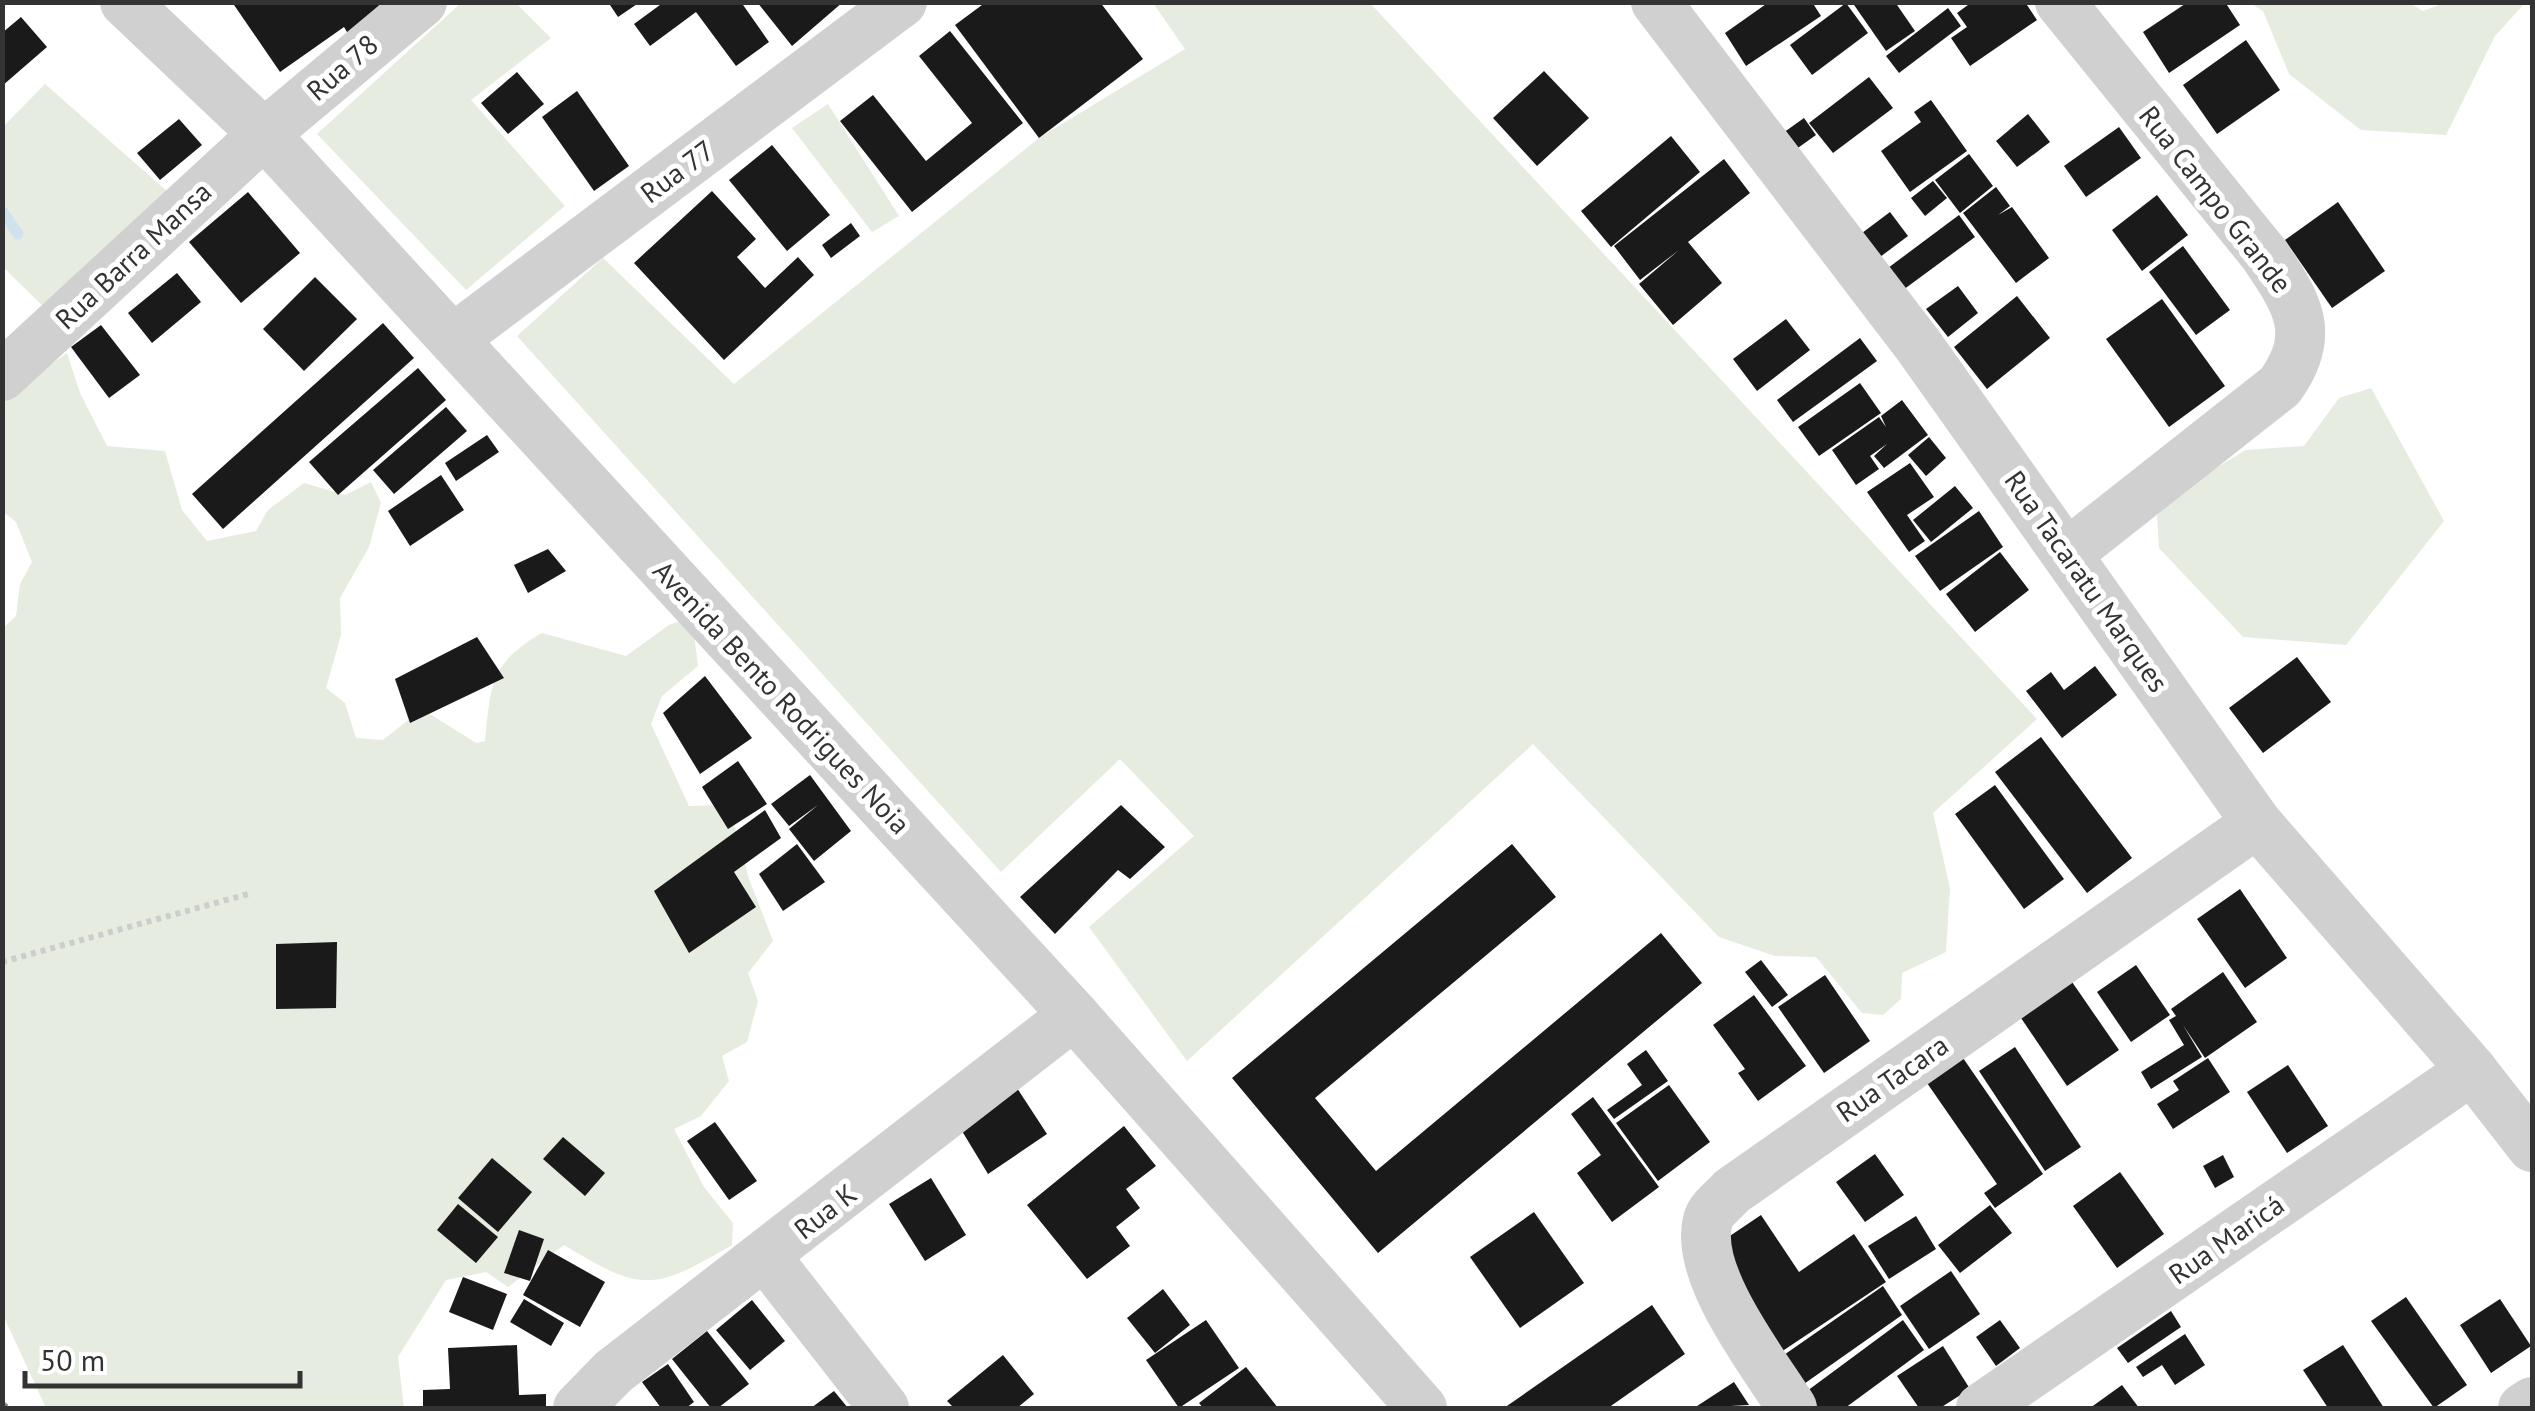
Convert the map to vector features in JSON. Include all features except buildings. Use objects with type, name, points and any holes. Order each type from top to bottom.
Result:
[{"type":"street","name":"Rua 78","points":[[264,134],[422,2]]},
{"type":"street","name":"Rua 77","points":[[453,339],[902,2]]},
{"type":"street","name":"Rua Tacaratu Marques","points":[[1656,2],[1918,345],[2257,822],[2472,1070],[2532,1147]]},
{"type":"street","name":"Rua Campo Grande","points":[[2060,2],[2264,254],[2293,297],[2302,327],[2298,361],[2280,386],[2068,553]]},
{"type":"street","name":"Avenida Bento Rodrigues Noia","points":[[141,9],[264,134],[1074,1015],[1422,1408]]},
{"type":"street","name":"Rua Barra Mansa","points":[[2,376],[264,134]]},
{"type":"street","name":"Rua Tacara","points":[[1792,1408],[1724,1297],[1706,1254],[1708,1217],[1732,1191],[2257,822]]},
{"type":"street","name":"Rua K","points":[[578,1408],[612,1372],[766,1257],[1074,1015]]},
{"type":"street","name":"Rua Maricá","points":[[1981,1408],[2472,1070]]},
{"type":"street","points":[[766,1257],[884,1408]]},
{"type":"street","points":[[2523,1408],[2532,1402]]},
{"type":"path","points":[[2,962],[248,894]]},
{"type":"shaded area","points":[[2408,2],[2423,11],[2444,3],[2525,3],[2495,36],[2446,135],[2361,130],[2289,74],[2263,11],[2250,3]]},
{"type":"shaded area","points":[[461,3],[516,3],[551,38],[471,100],[565,206],[466,290],[317,134]]},
{"type":"shaded area","points":[[1153,3],[1370,3],[2037,719],[1933,813],[1950,888],[1946,952],[1902,973],[1901,999],[1883,1015],[1862,1013],[1816,957],[1775,956],[1719,937],[1533,744],[1187,1061],[1089,927],[1194,836],[1120,759],[1001,872],[517,336],[603,258],[734,384],[1039,138],[1185,49]]},
{"type":"shaded area","points":[[45,84],[169,193],[47,310],[3,267],[2,128]]},
{"type":"shaded area","points":[[828,104],[899,216],[872,232],[792,128]]},
{"type":"shaded area","points":[[67,353],[80,393],[107,446],[165,451],[182,510],[207,541],[256,531],[268,510],[304,483],[345,495],[371,482],[381,503],[369,547],[340,598],[341,635],[326,688],[345,703],[356,738],[383,740],[422,709],[476,743],[485,741],[496,677],[512,655],[542,633],[626,656],[669,625],[692,617],[698,666],[662,696],[651,724],[689,806],[729,805],[749,879],[773,941],[748,973],[758,1001],[747,1042],[722,1056],[729,1081],[701,1116],[674,1129],[704,1187],[733,1223],[732,1245],[665,1278],[648,1280],[612,1272],[564,1245],[508,1287],[486,1272],[446,1280],[398,1357],[404,1408],[46,1408],[3,1315],[2,629],[16,616],[20,584],[32,562],[16,522],[3,512],[3,398]]},
{"type":"shaded area","points":[[2371,388],[2444,521],[2346,645],[2243,637],[2159,548],[2157,516],[2175,492],[2246,450],[2304,446],[2339,398]]},
{"type":"waterway","points":[[2,211],[18,234]]},
{"type":"railway","points":[[2,1405],[6,1408]]}]
